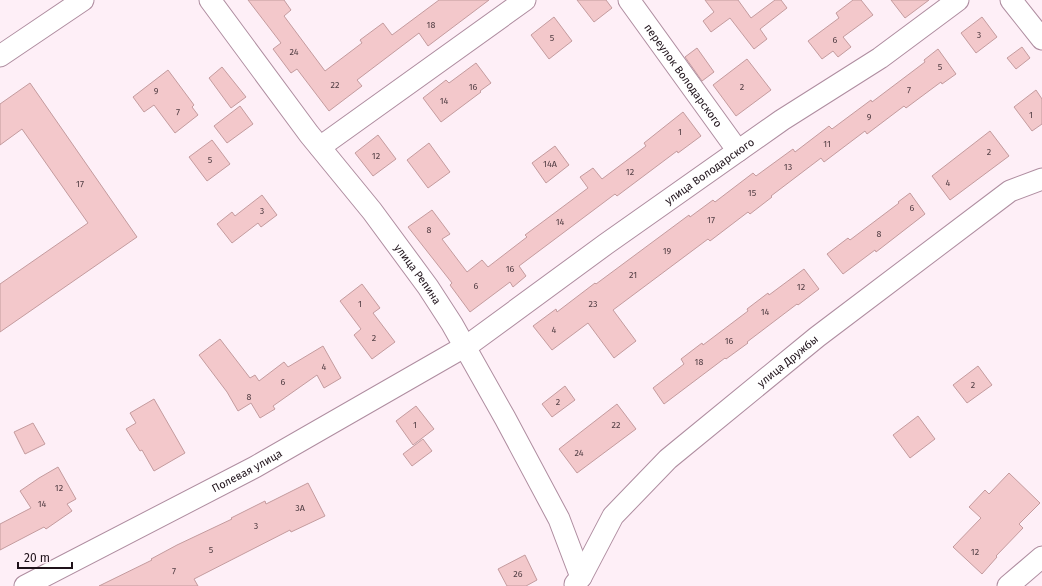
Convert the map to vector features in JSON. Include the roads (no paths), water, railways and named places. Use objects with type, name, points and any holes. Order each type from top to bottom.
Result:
[{"type":"street","points":[[0,56],[83,0]]},
{"type":"street","name":"улица Репина","points":[[210,0],[309,134],[372,211],[423,280],[452,324],[560,519],[577,581]]},
{"type":"street","points":[[320,147],[525,0]]},
{"type":"street","name":"переулок Володарского","points":[[629,0],[738,151]]},
{"type":"street","name":"улица Володарского","points":[[464,347],[606,244],[782,120],[880,58],[958,0]]},
{"type":"street","points":[[1011,0],[1042,39]]},
{"type":"street","name":"улица Дружбы","points":[[577,581],[613,516],[668,460],[817,337],[1010,191],[1042,179]]},
{"type":"street","name":"Полевая улица","points":[[25,586],[255,467],[464,347]]},
{"type":"street","points":[[1008,586],[1042,557]]}]
